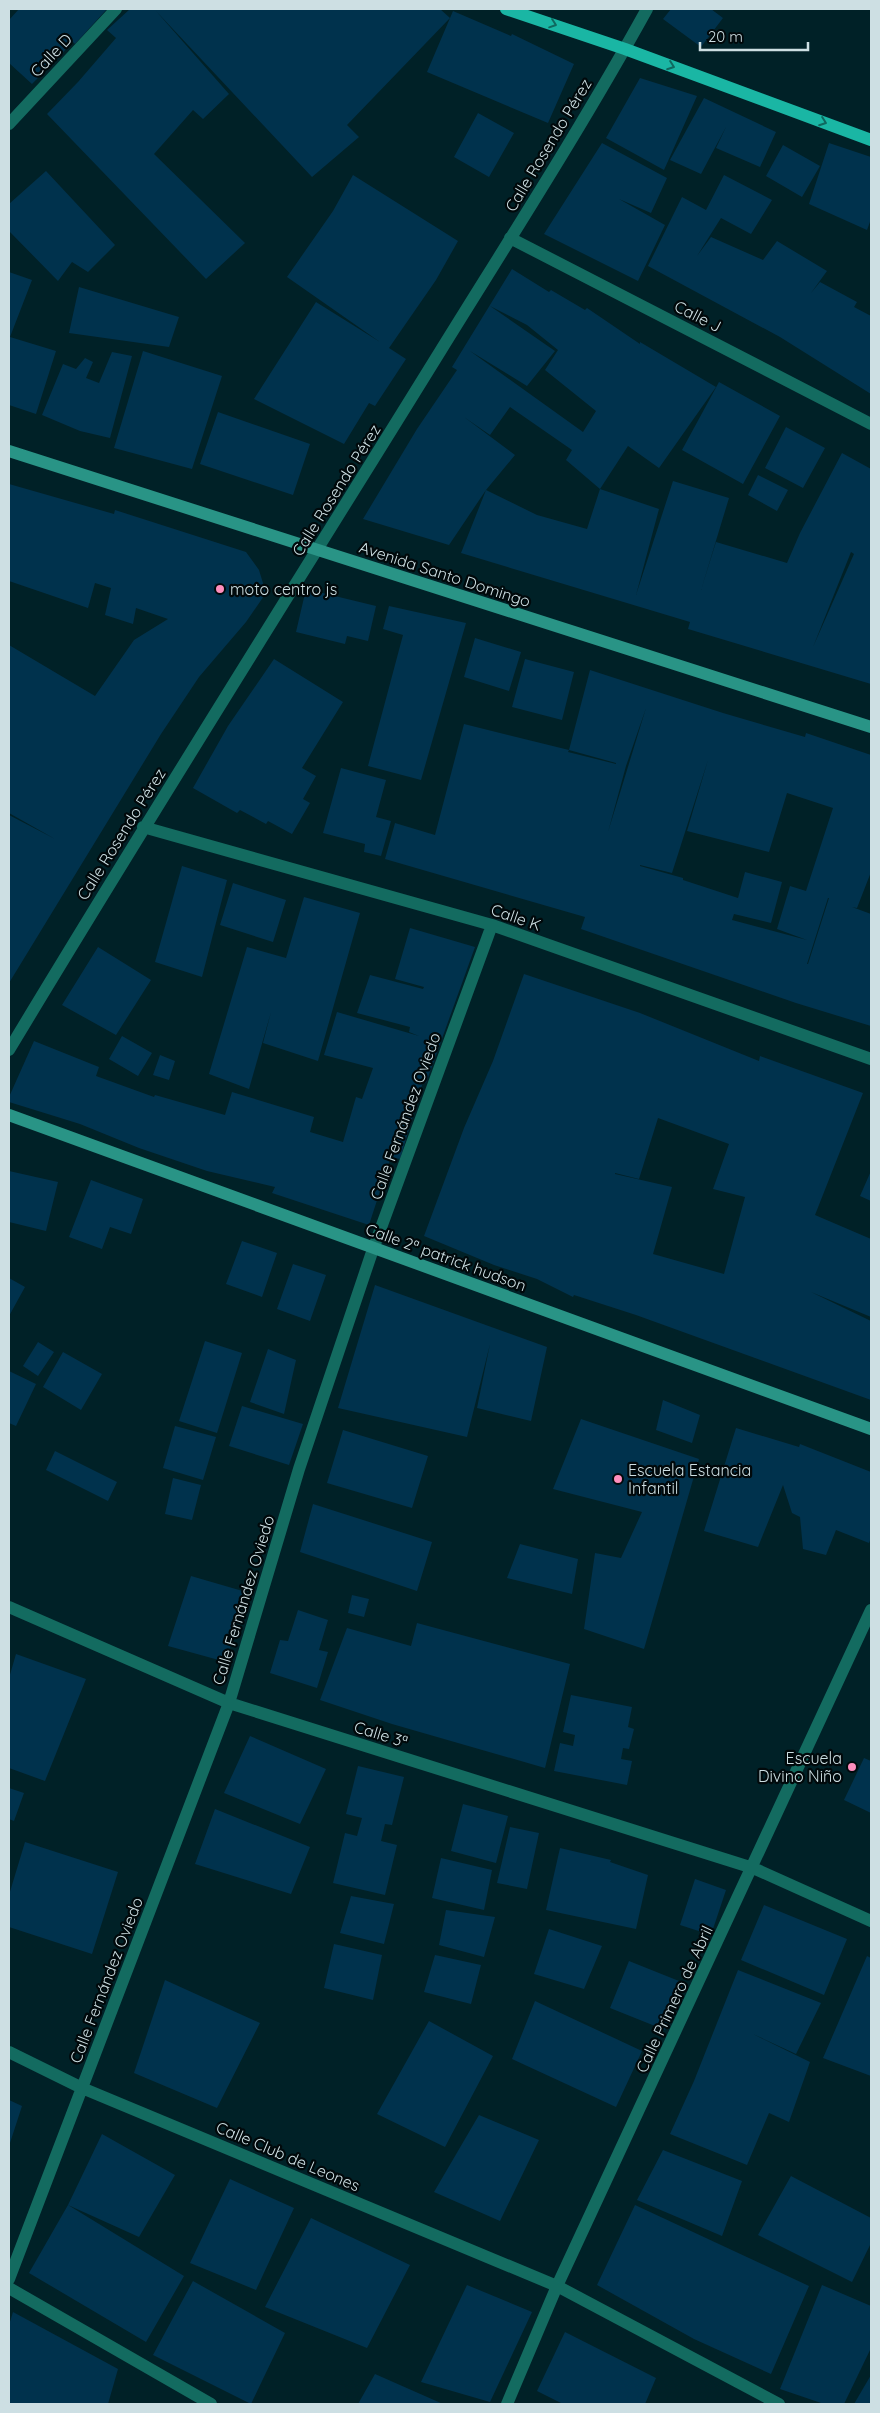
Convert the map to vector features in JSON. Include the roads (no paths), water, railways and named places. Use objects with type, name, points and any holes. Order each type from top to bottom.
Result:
[{"type":"main road","points":[[506,9],[625,49],[871,140]]},
{"type":"main road","name":"Avenida Santo Domingo","points":[[9,451],[871,727]]},
{"type":"main road","name":"Calle 2ª patrick hudson","points":[[9,1115],[871,1429]]},
{"type":"street","name":"Calle D","points":[[9,124],[116,9]]},
{"type":"street","name":"Calle Rosendo Pérez","points":[[9,1050],[143,826],[318,550],[648,9]]},
{"type":"street","name":"Calle J","points":[[510,238],[871,424]]},
{"type":"street","name":"Calle K","points":[[143,826],[492,925],[871,1059]]},
{"type":"street","name":"Calle Fernández Oviedo","points":[[9,2279],[229,1703],[299,1469],[374,1248],[492,925]]},
{"type":"street","name":"Calle 3ª","points":[[9,1607],[229,1703],[753,1868],[871,1921]]},
{"type":"street","name":"Calle Primero de Abril","points":[[508,2404],[558,2286],[871,1610]]},
{"type":"street","name":"Calle Club de Leones","points":[[9,2052],[82,2088],[558,2286],[780,2404]]},
{"type":"street","points":[[9,2288],[211,2404]]},
{"type":"place","name":"moto centro js","points":[[220,589]]},
{"type":"place","name":"Escuela Estancia Infantil","points":[[618,1479]]},
{"type":"place","name":"Escuela Divino Niño","points":[[852,1767]]}]
